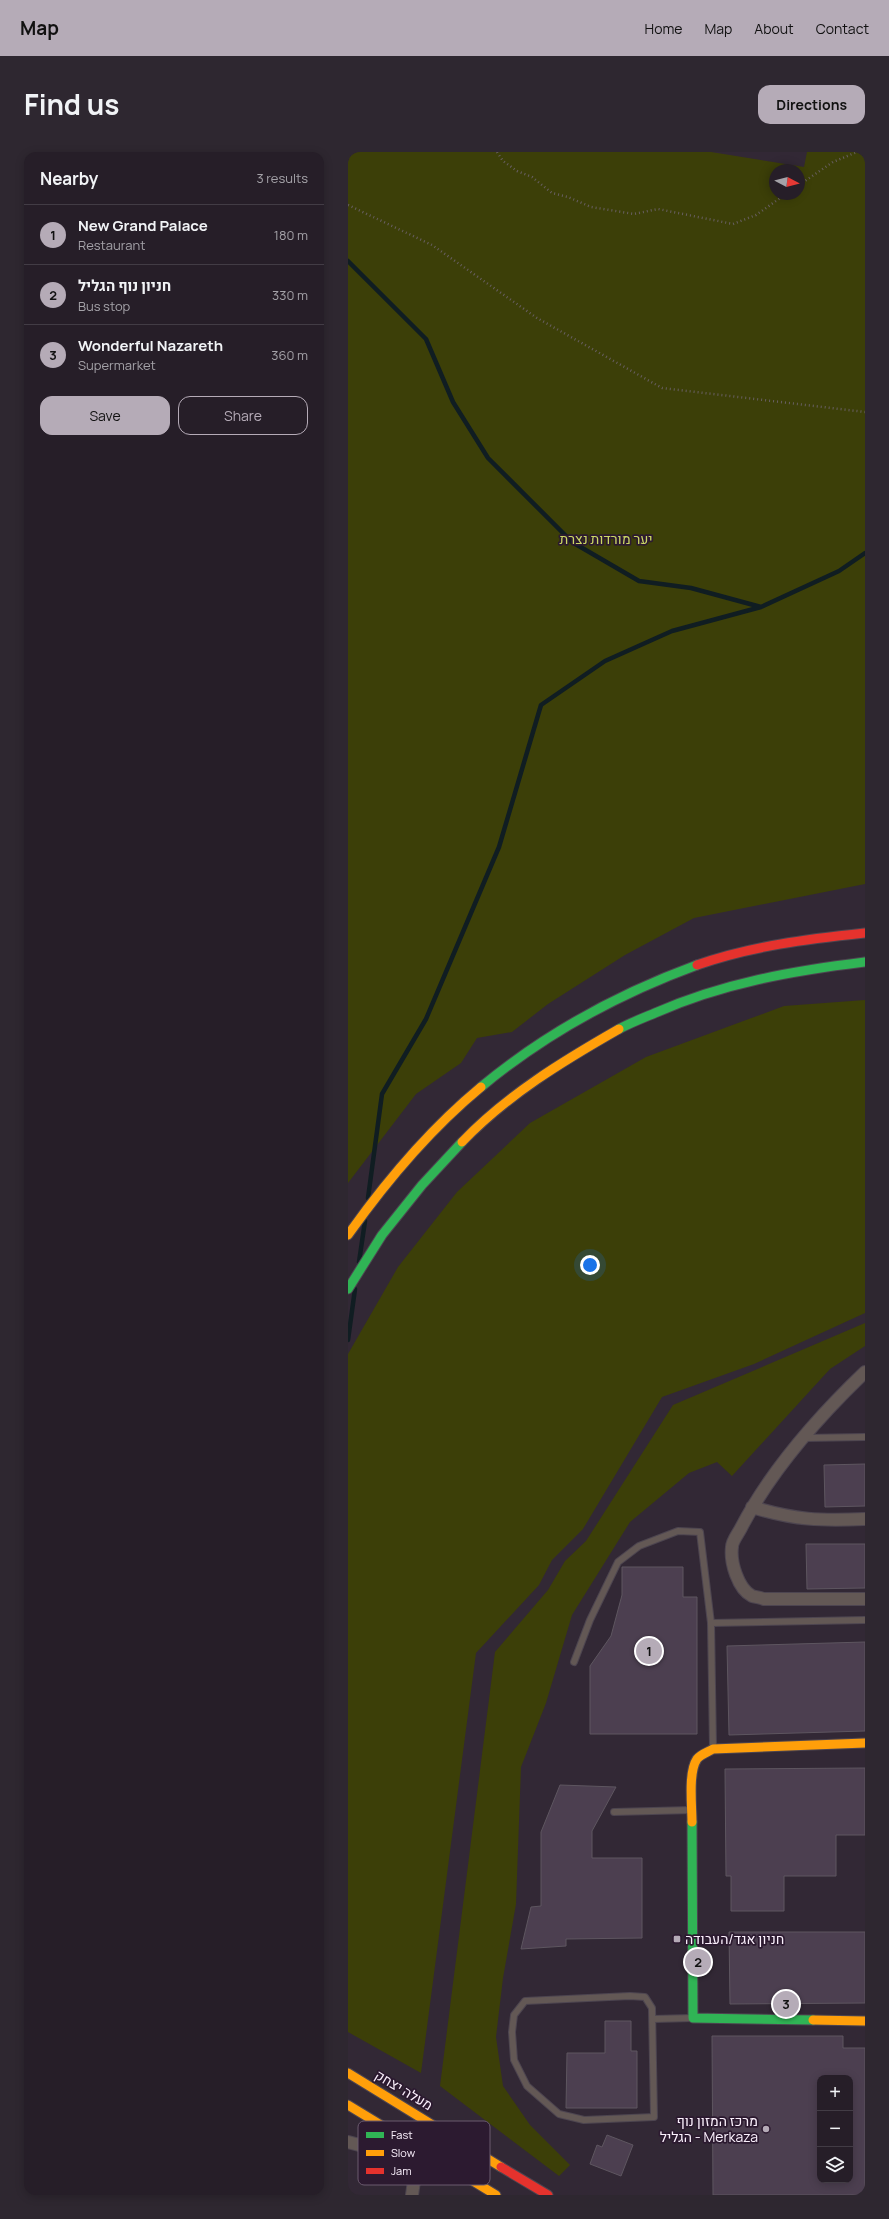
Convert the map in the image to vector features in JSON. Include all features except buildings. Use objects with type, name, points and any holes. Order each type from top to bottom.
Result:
[{"type":"main road","points":[[348,1235],[378,1193],[435,1127],[509,1062],[554,1032],[596,1008],[640,987],[709,961],[759,948],[865,933]]},
{"type":"main road","points":[[348,1289],[370,1252],[400,1210],[455,1148],[526,1085],[569,1057],[646,1016],[718,988],[784,973],[865,962]]},
{"type":"main road","points":[[865,1743],[713,1748],[700,1755],[695,1761],[692,1778],[693,2018],[865,2020]]},
{"type":"main road","name":"מעלה יצחק","points":[[348,2073],[427,2121]]},
{"type":"main road","points":[[348,2105],[374,2121]]},
{"type":"main road","name":"מעלה יצחק","points":[[490,2160],[548,2195]]},
{"type":"main road","points":[[480,2185],[496,2195]]},
{"type":"street","points":[[865,1372],[839,1397],[804,1438],[752,1506],[732,1547],[734,1565],[740,1583],[752,1595],[764,1599],[865,1599]]},
{"type":"street","points":[[752,1506],[783,1516],[817,1521],[865,1519]]},
{"type":"street","points":[[348,2142],[358,2145]]},
{"type":"street","points":[[412,2195],[413,2185]]},
{"type":"lane","points":[[804,1438],[865,1437]]},
{"type":"lane","points":[[574,1662],[590,1620],[618,1562],[639,1546],[678,1531],[700,1532],[711,1623],[713,1748]]},
{"type":"lane","points":[[711,1623],[865,1620]]},
{"type":"lane","points":[[614,1812],[692,1810]]},
{"type":"lane","points":[[630,1996],[645,1997],[652,2008],[653,2019],[654,2117],[584,2120],[559,2114],[526,2086],[514,2060],[512,2032],[514,2015],[525,2001],[630,1996]]},
{"type":"lane","points":[[653,2019],[693,2018]]},
{"type":"path","points":[[497,152],[503,161],[517,171],[532,177],[552,194],[568,197],[591,207],[634,214],[658,209],[733,224],[756,215],[777,200]]},
{"type":"path","points":[[805,181],[833,162],[857,152]]},
{"type":"path","points":[[348,204],[432,245],[537,318],[662,388],[865,412]]},
{"type":"green space","name":"יער מורדות נצרת","points":[[348,152],[711,152],[785,164],[769,164],[769,200],[805,200],[805,164],[807,152],[865,152],[865,884],[694,918],[625,955],[548,1004],[512,1032],[477,1038],[461,1063],[416,1094],[348,1183]]},
{"type":"green space","points":[[865,1000],[865,1313],[754,1364],[662,1397],[583,1529],[552,1560],[539,1585],[476,1653],[421,2073],[348,2032],[348,1354],[398,1267],[457,1192],[530,1123],[646,1057],[784,1006]]},
{"type":"green space","points":[[865,1323],[865,1346],[830,1369],[732,1476],[717,1462],[689,1473],[630,1522],[572,1615],[546,1703],[521,1767],[516,1904],[503,1978],[496,2037],[503,2086],[530,2125],[570,2165],[559,2176],[490,2124],[490,2121],[486,2121],[440,2086],[495,1652],[548,1590],[565,1561],[586,1541],[673,1405]]},
{"type":"waterway","points":[[348,261],[426,339],[453,402],[488,458],[572,542],[639,581],[691,588],[761,607]]},
{"type":"waterway","points":[[368,1198],[382,1094],[426,1019],[499,847],[541,705],[605,661],[672,631],[761,607],[839,571],[865,553]]},
{"type":"waterway","points":[[359,1262],[365,1221]]},
{"type":"waterway","points":[[348,1340],[355,1289]]},
{"type":"traffic: fast","points":[[619,1029],[681,1003],[732,986],[784,974],[865,962]]},
{"type":"traffic: fast","points":[[481,1087],[506,1067],[557,1032],[611,1002],[668,976],[697,965]]},
{"type":"traffic: fast","points":[[348,1289],[382,1235],[422,1185],[462,1142]]},
{"type":"traffic: fast","points":[[692,1822],[693,2018],[813,2020]]},
{"type":"traffic: slow","points":[[462,1142],[498,1109],[536,1080],[619,1029]]},
{"type":"traffic: slow","points":[[348,1235],[394,1175],[426,1138],[481,1087]]},
{"type":"traffic: slow","points":[[692,1822],[691,1780],[694,1765],[699,1757],[713,1749],[865,1743]]},
{"type":"traffic: slow","points":[[813,2020],[865,2021]]},
{"type":"traffic: slow","points":[[348,2073],[426,2121]]},
{"type":"traffic: slow","points":[[348,2105],[374,2121]]},
{"type":"traffic: slow","points":[[490,2160],[501,2167]]},
{"type":"traffic: slow","points":[[480,2185],[496,2195]]},
{"type":"traffic: jam","points":[[697,965],[717,958],[759,948],[865,933]]},
{"type":"traffic: jam","points":[[501,2167],[548,2195]]},
{"type":"place","name":"New Grand Palace","points":[[649,1651]]},
{"type":"place","name":"חניון אגד/העבודה","points":[[677,1939]]},
{"type":"place","name":"חניון נוף הגליל","points":[[698,1962]]},
{"type":"place","name":"Wonderful Nazareth","points":[[786,2004]]},
{"type":"place","name":"מרכז המזון נוף הגליל - Merkaza","points":[[766,2129]]}]
